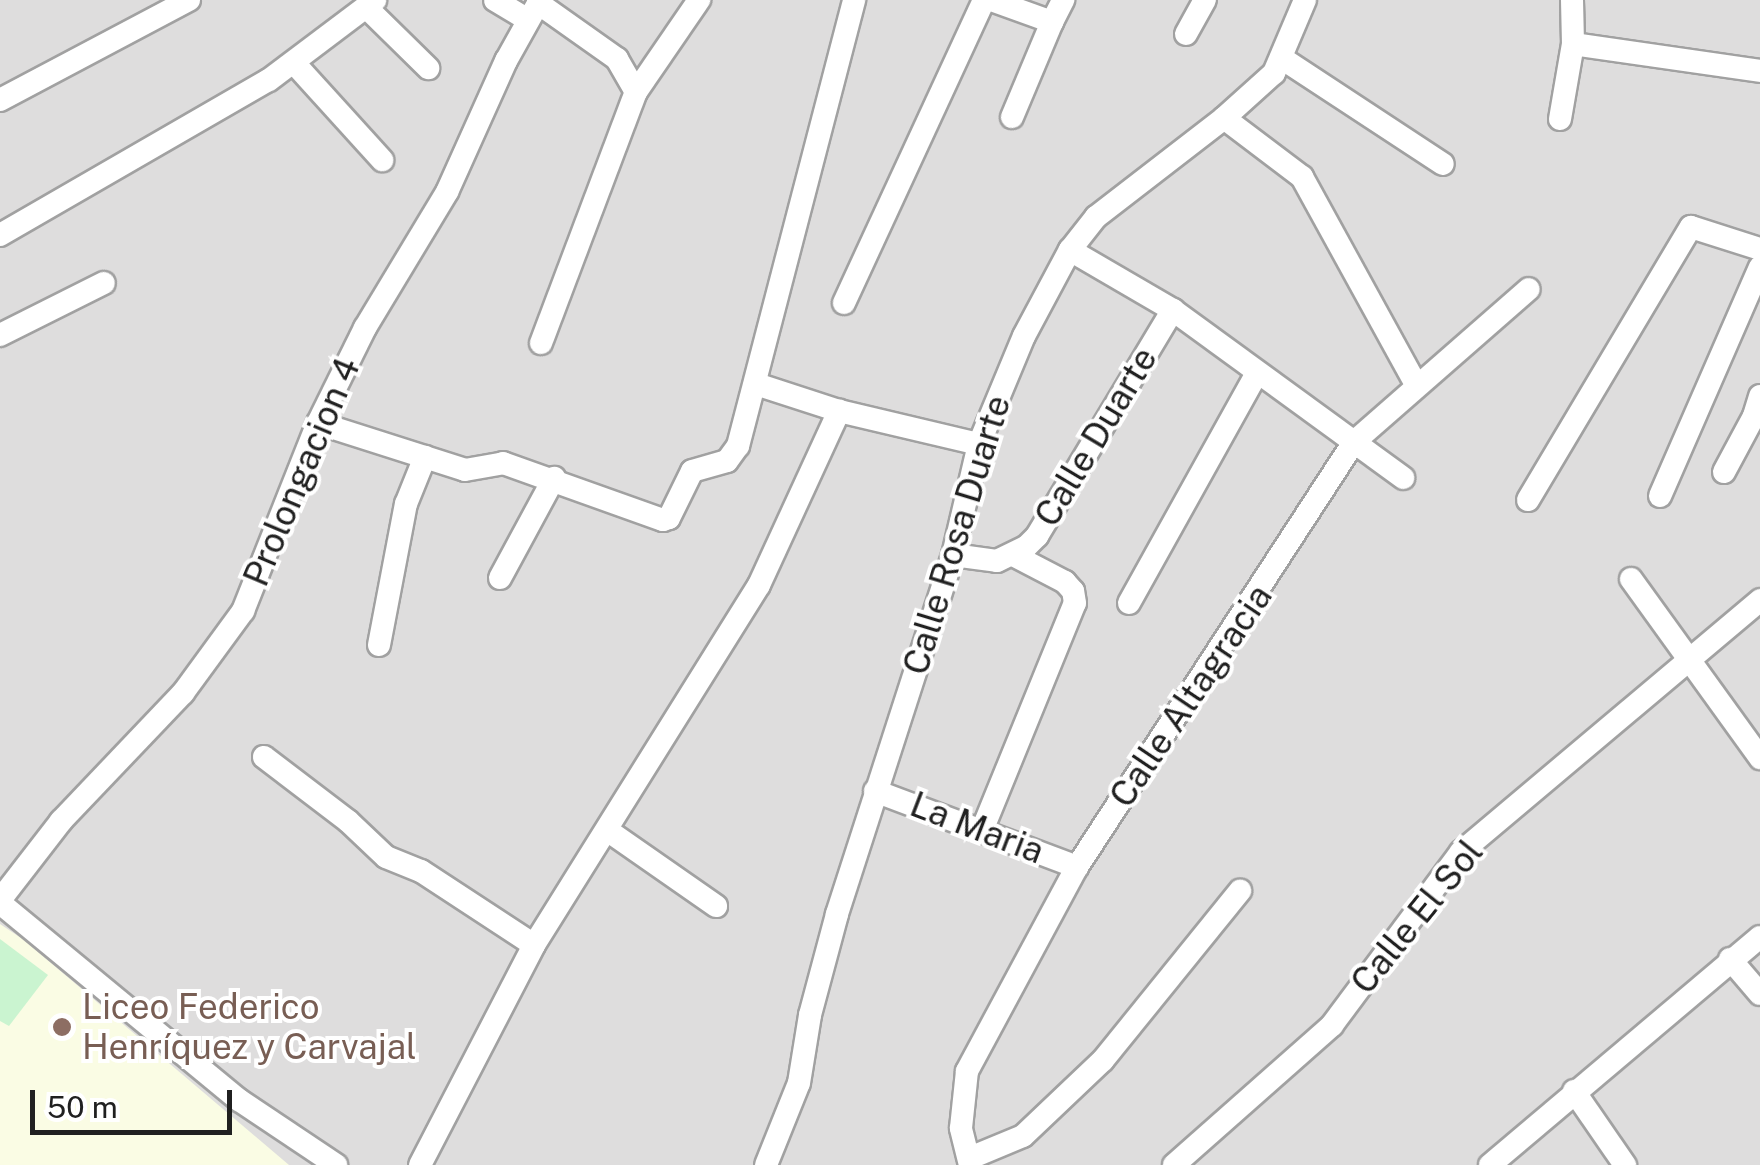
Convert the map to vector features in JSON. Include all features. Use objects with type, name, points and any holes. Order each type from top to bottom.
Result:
[{"type":"street","points":[[0,100],[189,0]]},
{"type":"street","points":[[495,0],[535,8],[616,59],[636,92]]},
{"type":"street","points":[[541,343],[636,92],[699,0]]},
{"type":"street","points":[[318,423],[465,470],[503,464],[554,478],[662,520],[669,518],[692,471],[734,456],[854,0]]},
{"type":"street","points":[[844,303],[988,0],[1052,22]]},
{"type":"street","points":[[1012,117],[1063,0]]},
{"type":"street","points":[[1186,34],[1204,0]]},
{"type":"street","name":"Calle Rosa Duarte","points":[[766,1165],[799,1084],[810,1015],[876,791],[953,556],[979,444],[1024,336],[1070,250],[1096,217],[1224,118],[1283,60],[1304,0]]},
{"type":"street","points":[[1560,118],[1574,44],[1572,0]]},
{"type":"street","points":[[0,234],[295,64],[371,4],[428,68]]},
{"type":"street","name":"Prolongacion 4","points":[[0,901],[61,820],[182,694],[243,611],[318,423],[365,328],[446,192],[535,8]]},
{"type":"street","points":[[1574,44],[1760,70]]},
{"type":"street","points":[[1283,60],[1442,164]]},
{"type":"street","points":[[295,64],[382,160]]},
{"type":"street","points":[[1224,118],[1302,177],[1416,384]]},
{"type":"street","points":[[1528,500],[1692,228],[1760,249]]},
{"type":"street","points":[[1070,250],[1173,310],[1403,478]]},
{"type":"street","points":[[1660,496],[1760,266]]},
{"type":"street","points":[[3,328],[104,282]]},
{"type":"street","name":"Calle Altagracia","points":[[970,1162],[961,1128],[967,1071],[1077,867],[1354,442],[1416,384],[1529,290]]},
{"type":"street","name":"Calle Duarte","points":[[953,556],[998,561],[1013,556],[1037,536],[1173,310]]},
{"type":"street","points":[[1129,603],[1256,373]]},
{"type":"street","points":[[756,384],[838,411],[979,444]]},
{"type":"street","points":[[420,1165],[534,945],[759,586],[838,411]]},
{"type":"street","points":[[1724,472],[1758,411]]},
{"type":"street","points":[[378,644],[406,504],[425,457]]},
{"type":"street","points":[[500,578],[554,478]]},
{"type":"street","points":[[983,828],[1075,602],[1073,591],[1065,582],[1013,556]]},
{"type":"street","points":[[1631,579],[1760,758]]},
{"type":"street","name":"Calle El Sol","points":[[1174,1165],[1332,1024],[1461,852],[1760,600]]},
{"type":"street","points":[[264,757],[348,821],[386,857],[422,871],[534,945]]},
{"type":"street","name":"La Maria","points":[[876,791],[983,828],[1077,867]]},
{"type":"street","points":[[608,830],[716,906]]},
{"type":"street","points":[[970,1162],[1023,1136],[1103,1060],[1240,891]]},
{"type":"street","points":[[0,901],[238,1100],[336,1165]]},
{"type":"street","points":[[1490,1165],[1760,937]]},
{"type":"street","points":[[1730,959],[1760,994]]},
{"type":"street","points":[[1574,1091],[1625,1165]]},
{"type":"shaded area","points":[[0,0],[1760,0],[1760,1165],[0,1165]]},
{"type":"shaded area","name":"Liceo Federico Henríquez y Carvajal","points":[[0,924],[24,940],[289,1165],[0,1165]]},
{"type":"green space","points":[[0,939],[48,975],[9,1026],[0,1021]]},
{"type":"place","name":"Liceo Federico Henríquez y Carvajal","points":[[62,1027]]}]
